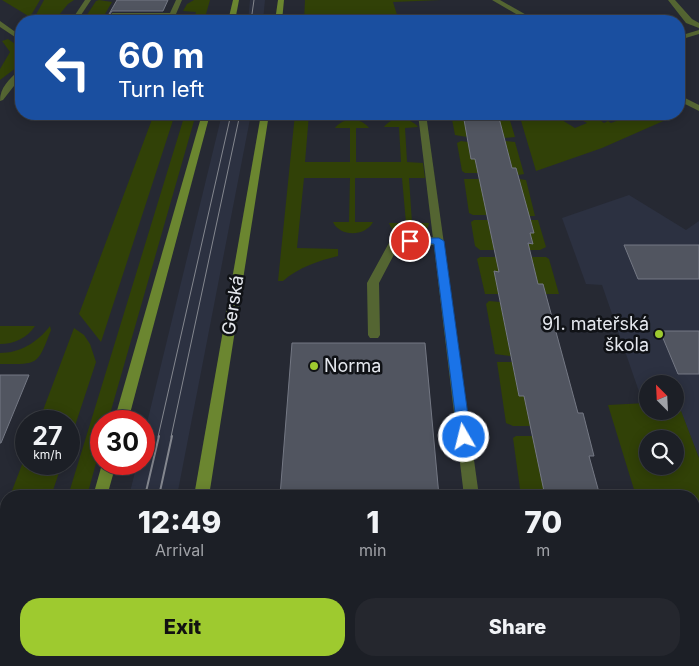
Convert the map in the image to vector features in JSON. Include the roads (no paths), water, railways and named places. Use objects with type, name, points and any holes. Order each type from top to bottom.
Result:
[{"type":"street","points":[[78,15],[88,0]]},
{"type":"street","points":[[172,15],[178,0]]},
{"type":"street","points":[[232,15],[236,0]]},
{"type":"street","points":[[280,15],[281,0]]},
{"type":"street","points":[[495,0],[522,15]]},
{"type":"street","points":[[671,0],[685,15]]},
{"type":"street","points":[[685,15],[699,26]]},
{"type":"street","points":[[0,24],[15,35]]},
{"type":"street","points":[[685,36],[699,32]]},
{"type":"street","points":[[0,98],[15,78]]},
{"type":"street","points":[[685,101],[699,108]]},
{"type":"street","points":[[124,410],[204,120]]},
{"type":"street","name":"Gerská","points":[[202,490],[264,120]]},
{"type":"street","points":[[423,120],[471,490]]},
{"type":"street","points":[[374,335],[373,283],[395,241],[439,241]]},
{"type":"street","points":[[102,490],[107,475]]},
{"type":"tram line","points":[[252,15],[254,0]]},
{"type":"tram line","points":[[158,437],[230,120]]},
{"type":"tram line","points":[[171,437],[239,120]]},
{"type":"tram line","points":[[146,490],[159,436]]},
{"type":"tram line","points":[[160,490],[172,436]]},
{"type":"place","name":"91. mateřská škola","points":[[659,334]]},
{"type":"place","name":"Norma","points":[[314,366]]}]
